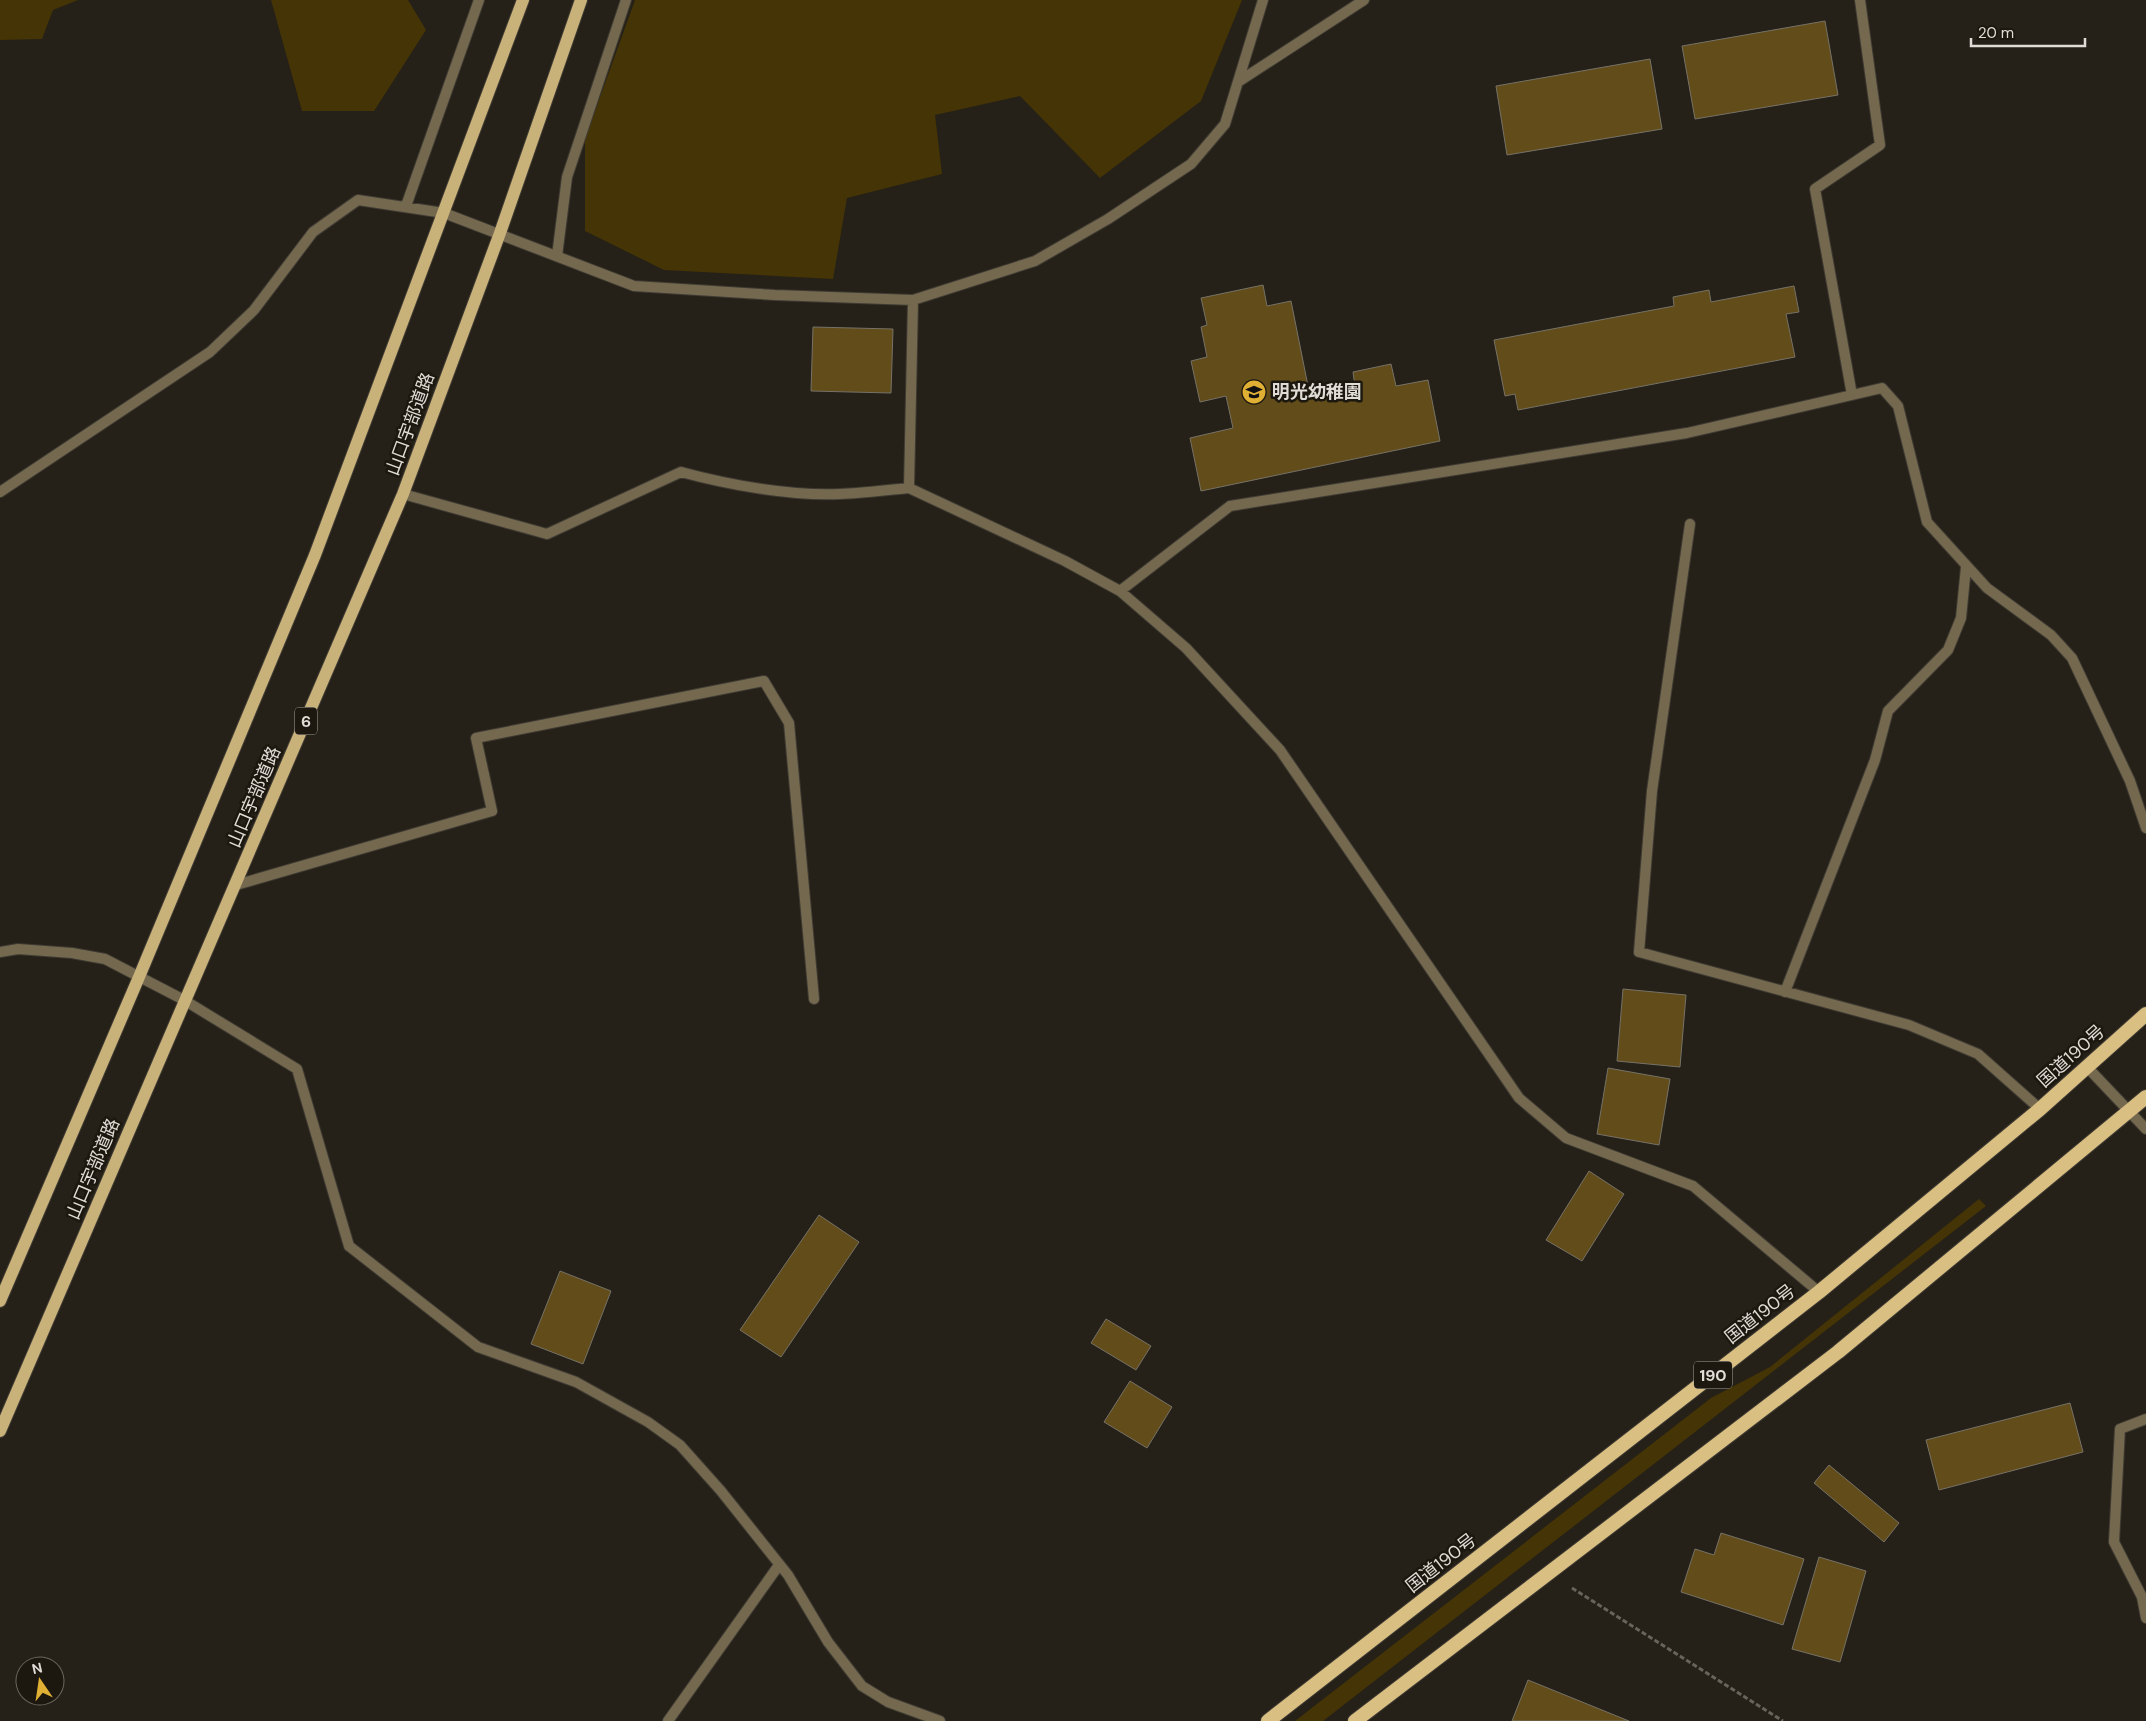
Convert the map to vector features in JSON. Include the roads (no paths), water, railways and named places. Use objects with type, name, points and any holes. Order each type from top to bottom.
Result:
[{"type":"highway","name":"国道190号","points":[[1268,1721],[1819,1292],[2040,1109],[2088,1068],[2146,1014]]},
{"type":"highway","points":[[1356,1721],[1838,1352],[2129,1114],[2146,1097]]},
{"type":"main road","name":"山口宇部道路","points":[[0,1301],[139,977],[315,555],[523,0]]},
{"type":"main road","name":"山口宇部道路","points":[[0,1431],[403,494],[500,233],[581,0]]},
{"type":"street","points":[[406,206],[480,0]]},
{"type":"street","points":[[557,256],[567,178],[626,0]]},
{"type":"street","points":[[0,492],[210,352],[254,310],[313,232],[358,200],[444,213],[634,286],[775,295],[912,300],[1035,261],[1108,219],[1191,164],[1225,124],[1263,0]]},
{"type":"street","points":[[1238,82],[1364,0]]},
{"type":"street","points":[[1852,395],[1815,189],[1880,145],[1860,0]]},
{"type":"street","points":[[909,488],[912,300]]},
{"type":"street","points":[[1120,591],[1230,506],[1686,433],[1882,388],[1898,406],[1928,522],[1987,588],[2051,635],[2072,658],[2130,781],[2146,828]]},
{"type":"street","points":[[403,494],[547,534],[682,472],[706,479],[791,492],[839,494],[909,488],[1065,561],[1120,591],[1186,648],[1280,750],[1519,1098],[1566,1138],[1693,1186],[1819,1292]]},
{"type":"street","points":[[1690,524],[1652,791],[1638,952],[1909,1025],[1978,1054],[2040,1109]]},
{"type":"street","points":[[1785,992],[1875,760],[1888,711],[1948,650],[1962,618],[1966,566]]},
{"type":"street","points":[[236,885],[492,811],[476,738],[764,681],[789,723],[814,999]]},
{"type":"street","points":[[0,952],[18,949],[72,953],[105,959],[184,1000],[297,1069],[349,1246],[478,1347],[576,1382],[648,1422],[680,1445],[721,1491],[788,1575],[828,1642],[862,1686],[888,1702],[940,1721]]},
{"type":"street","points":[[2088,1068],[2129,1114],[2146,1129]]},
{"type":"street","points":[[2146,1419],[2120,1429],[2114,1542],[2142,1597],[2146,1618]]},
{"type":"street","points":[[668,1721],[779,1565]]},
{"type":"place","name":"明光幼稚園","points":[[1254,392]]}]
